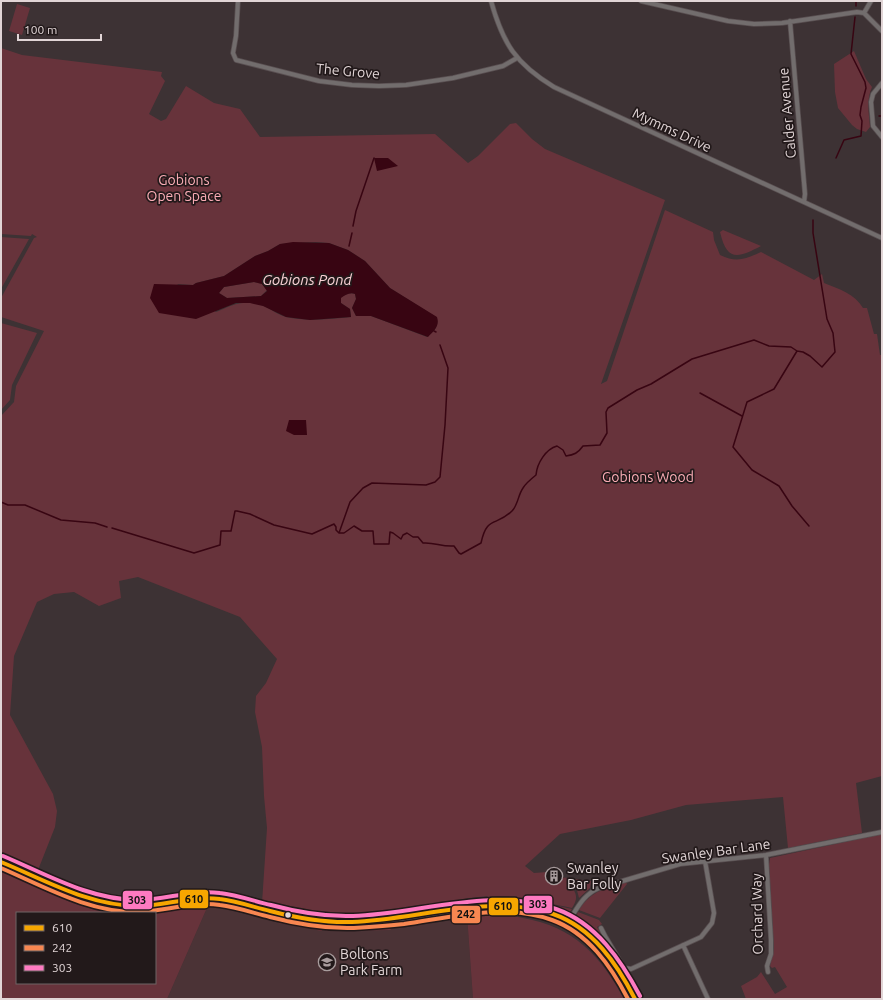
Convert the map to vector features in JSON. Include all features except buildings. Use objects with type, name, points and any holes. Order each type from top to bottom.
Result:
[{"type":"street","name":"The Grove","points":[[238,1],[236,36],[233,52],[236,60],[319,81],[378,86],[437,81],[503,66],[517,58]]},
{"type":"street","name":"Mymms Drive","points":[[491,1],[504,38],[517,58],[531,72],[554,87],[882,238]]},
{"type":"street","points":[[641,1],[741,23],[769,24],[849,13],[864,13],[882,31]]},
{"type":"street","points":[[864,13],[871,1]]},
{"type":"street","name":"Calder Avenue","points":[[790,21],[805,194],[804,202]]},
{"type":"street","points":[[882,83],[873,94],[871,102],[873,126],[882,137]]},
{"type":"street","name":"Swanley Bar Lane","points":[[569,921],[582,900],[590,892],[670,866],[766,855],[882,832]]},
{"type":"street","name":"Orchard Way","points":[[766,855],[771,940],[771,954],[766,970],[768,972]]},
{"type":"street","points":[[601,928],[624,968],[628,969],[631,969],[701,937],[712,923],[714,913],[705,861]]},
{"type":"street","points":[[1,862],[86,897],[130,906],[146,906],[193,898],[214,898],[309,920],[353,922],[392,920],[476,907],[503,906],[524,907],[541,910],[569,921],[597,943],[622,975],[635,999]]},
{"type":"street","points":[[597,943],[605,936]]},
{"type":"street","points":[[683,945],[708,999]]},
{"type":"shaded area","name":"Boltons Park Farm","points":[[210,901],[284,918],[330,926],[392,923],[467,915],[473,999],[167,999]]},
{"type":"green space","points":[[17,4],[30,8],[22,35],[9,31]]},
{"type":"green space","points":[[1,48],[22,55],[162,72],[161,76],[165,81],[149,114],[161,121],[166,119],[186,86],[214,103],[240,109],[260,137],[435,134],[468,163],[478,156],[510,124],[516,123],[532,139],[545,149],[665,200],[601,384],[607,381],[665,210],[713,232],[714,240],[720,255],[731,259],[741,259],[761,252],[814,280],[822,274],[824,283],[846,292],[856,299],[863,308],[867,308],[874,334],[877,334],[880,355],[882,355],[882,776],[856,783],[862,833],[788,848],[783,797],[686,805],[631,820],[560,834],[525,866],[534,873],[547,872],[550,877],[571,878],[571,886],[576,894],[575,902],[572,908],[521,899],[490,900],[486,898],[488,896],[379,914],[333,917],[302,913],[262,903],[267,828],[262,747],[255,712],[256,696],[266,683],[277,659],[240,617],[138,577],[119,581],[121,598],[99,606],[74,592],[54,594],[37,602],[14,656],[10,715],[53,794],[57,811],[55,827],[38,870],[1,857],[1,416],[14,402],[16,386],[44,331],[1,317],[1,298],[34,238],[37,237],[32,234],[31,236],[1,234]],"holes":[[[316,242],[329,243],[348,250],[365,261],[390,288],[436,317],[437,326],[434,330],[427,337],[371,316],[356,316],[352,308],[356,299],[355,294],[353,293],[341,297],[341,303],[350,309],[351,317],[318,320],[294,319],[283,316],[264,306],[251,303],[239,303],[216,312],[177,284],[193,285],[224,276],[255,256],[280,244]]]},
{"type":"green space","points":[[854,51],[866,79],[872,87],[868,102],[870,127],[866,132],[857,129],[852,125],[838,108],[835,92],[834,64]]},
{"type":"green space","points":[[723,230],[761,246],[740,255],[734,255],[726,249],[720,232]]},
{"type":"green space","points":[[1,237],[29,239],[1,289]]},
{"type":"green space","points":[[254,282],[262,284],[267,290],[261,296],[227,298],[219,293],[224,287]]},
{"type":"green space","points":[[1,323],[37,333],[12,385],[10,400],[1,410]]},
{"type":"green space","points":[[882,834],[882,999],[746,999],[741,986],[757,977],[761,972],[775,994],[787,987],[775,967],[772,968],[770,966],[774,948],[769,865],[770,858]]},
{"type":"green space","points":[[1,868],[39,883],[48,893],[54,892],[79,901],[129,912],[16,912],[16,984],[156,984],[156,912],[143,912],[180,904],[210,901],[167,999],[1,999]]},
{"type":"green space","points":[[574,879],[591,881],[590,888],[579,898]]},
{"type":"green space","points":[[626,882],[627,884],[600,918],[579,910],[594,894]]},
{"type":"green space","points":[[513,899],[534,901],[572,909],[569,913],[564,914],[525,904],[479,903]]},
{"type":"green space","points":[[578,912],[599,920],[602,924],[597,927],[601,933],[599,937],[596,937],[579,923],[577,920]]},
{"type":"green space","points":[[487,914],[514,916],[541,922],[557,928],[571,936],[584,945],[595,956],[615,983],[624,999],[473,999],[467,915]]},
{"type":"green space","points":[[281,918],[318,924],[322,931],[278,923]]},
{"type":"green space","points":[[386,923],[390,926],[391,930],[326,931],[330,926]]},
{"type":"water","points":[[374,158],[388,158],[398,166],[377,171]]},
{"type":"water","name":"Gobions Pond","points":[[293,242],[329,243],[348,250],[365,261],[390,288],[437,317],[438,323],[436,328],[428,337],[371,316],[356,316],[352,308],[356,299],[355,294],[353,293],[341,298],[341,303],[350,309],[351,317],[310,320],[286,317],[263,306],[250,303],[236,303],[196,319],[159,313],[150,298],[154,284],[193,285],[224,276],[255,256],[280,244]],"holes":[[[254,282],[262,284],[267,291],[261,296],[227,298],[219,293],[224,287]]]},
{"type":"water","points":[[289,420],[306,420],[307,435],[294,435],[286,431]]},
{"type":"waterway","points":[[856,1],[856,6]]},
{"type":"waterway","points":[[836,158],[844,140],[861,136],[862,121],[860,115],[866,88],[865,82],[851,54],[855,17]]},
{"type":"waterway","points":[[353,226],[356,211],[374,158]]},
{"type":"waterway","points":[[112,528],[194,553],[220,545],[221,531],[231,531],[235,511],[237,511],[250,514],[274,525],[312,534],[334,524],[339,533],[344,533],[354,526],[362,531],[373,531],[374,544],[389,544],[390,532],[401,539],[403,535],[407,533],[413,537],[418,537],[423,543],[454,546],[461,554],[481,543],[486,528],[512,511],[516,506],[523,488],[536,475],[540,461],[549,450],[557,446],[563,450],[566,456],[576,453],[583,446],[600,445],[607,433],[606,412],[608,408],[692,359],[754,340],[769,346],[791,347],[810,356],[822,367],[835,352],[833,333],[827,319],[813,233],[813,220]]},
{"type":"waterway","points":[[349,246],[352,233]]},
{"type":"waterway","points":[[339,533],[350,502],[363,488],[372,483],[426,485],[435,482],[440,477],[448,368],[440,345]]},
{"type":"waterway","points":[[797,351],[774,389],[747,402],[733,447],[752,470],[779,486],[792,506],[809,526]]},
{"type":"waterway","points":[[700,393],[742,416]]},
{"type":"waterway","points":[[1,502],[8,505],[25,505],[61,520],[95,523],[107,527]]},
{"type":"transit line","name":"303","points":[[3,856],[69,885],[103,896],[120,899],[148,900],[189,893],[210,892],[233,895],[301,912],[343,916],[378,914],[455,903],[481,901],[507,900],[532,903],[556,909],[570,915],[595,933],[616,956],[633,982],[640,996]]},
{"type":"transit line","name":"610","points":[[1,862],[68,891],[102,902],[120,905],[148,906],[189,899],[210,898],[233,901],[300,918],[342,922],[376,920],[453,909],[479,907],[504,906],[529,908],[553,914],[567,920],[592,938],[612,960],[635,999]]},
{"type":"transit line","name":"242","points":[[1,868],[68,898],[85,904],[121,911],[139,912],[189,905],[210,904],[233,907],[280,920],[301,924],[343,928],[404,924],[478,913],[516,912],[534,915],[552,920],[577,933],[606,963],[628,999]]},
{"type":"place","name":"Swanley Bar Folly","points":[[554,876]]},
{"type":"place","name":"Boltons Park Farm","points":[[327,962]]},
{"type":"park label","name":"Gobions Open Space","points":[[184,188]]},
{"type":"park label","name":"Gobions Wood","points":[[648,477]]}]
